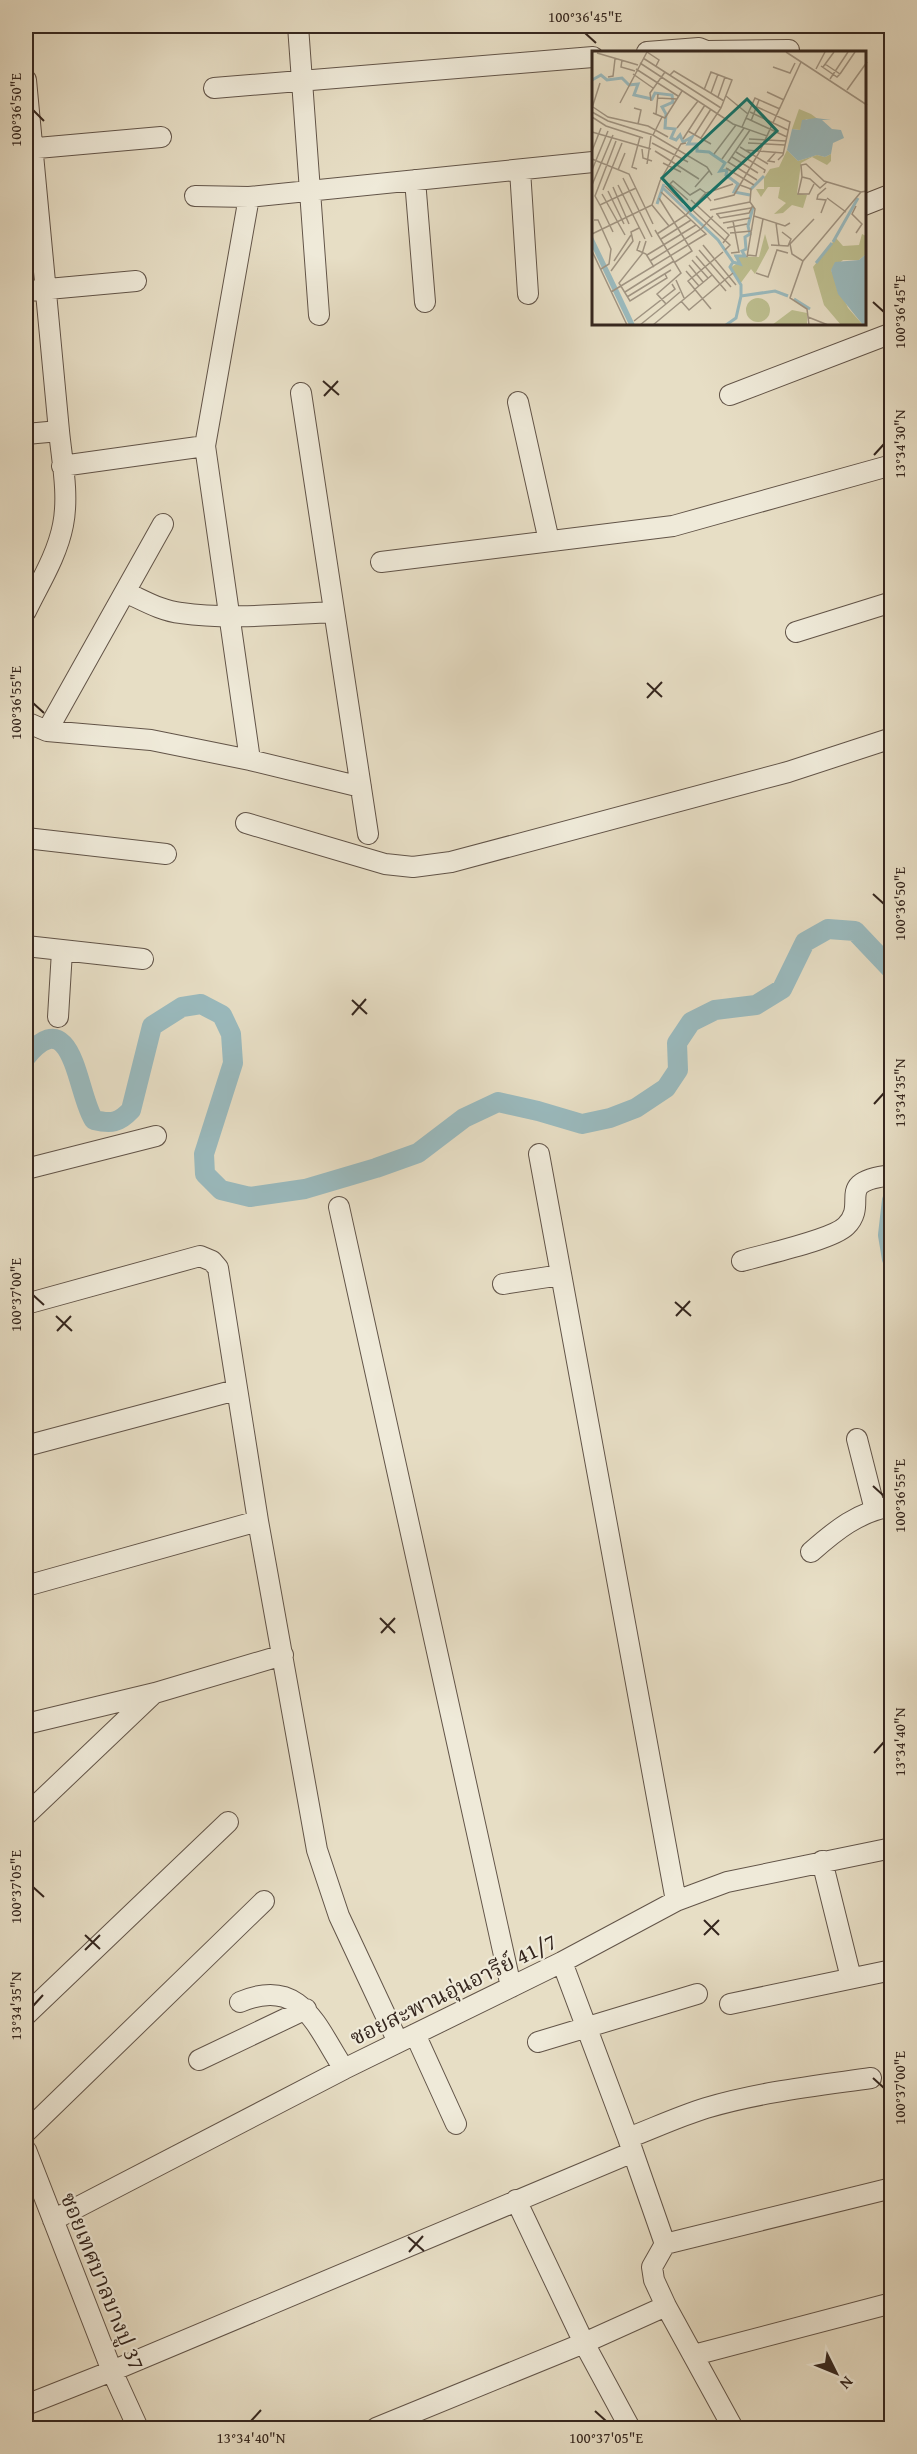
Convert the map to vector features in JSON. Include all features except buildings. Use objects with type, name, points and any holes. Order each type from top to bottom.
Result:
[{"type":"street","points":[[298,26],[319,315]]},
{"type":"street","points":[[660,51],[699,48],[706,51]]},
{"type":"street","points":[[749,51],[789,50]]},
{"type":"street","points":[[214,88],[592,57]]},
{"type":"street","points":[[26,80],[35,290],[59,431],[64,492],[63,524],[52,558],[26,611]]},
{"type":"street","points":[[29,149],[161,137]]},
{"type":"street","points":[[195,196],[249,197],[592,162]]},
{"type":"street","points":[[520,170],[528,294]]},
{"type":"street","points":[[415,180],[425,302]]},
{"type":"street","points":[[866,204],[891,194]]},
{"type":"street","points":[[249,197],[204,446],[250,760]]},
{"type":"street","points":[[35,290],[136,281]]},
{"type":"street","points":[[730,395],[891,333]]},
{"type":"street","points":[[301,393],[368,834]]},
{"type":"street","points":[[518,402],[549,541]]},
{"type":"street","points":[[26,434],[59,431]]},
{"type":"street","points":[[62,466],[204,446]]},
{"type":"street","points":[[381,562],[673,526],[891,465]]},
{"type":"street","points":[[47,731],[163,524]]},
{"type":"street","points":[[125,592],[160,608],[180,614],[230,616],[334,612]]},
{"type":"street","points":[[796,632],[891,602]]},
{"type":"street","points":[[26,722],[47,731],[151,740],[250,760],[361,787]]},
{"type":"street","points":[[246,823],[385,864],[413,867],[451,862],[788,772],[891,738]]},
{"type":"street","points":[[26,838],[166,854]]},
{"type":"street","points":[[26,946],[143,959]]},
{"type":"street","points":[[58,1017],[62,951]]},
{"type":"street","points":[[26,1169],[156,1136]]},
{"type":"street","points":[[539,1154],[676,1901]]},
{"type":"street","points":[[742,1261],[837,1233],[852,1218],[857,1187],[864,1180],[891,1175]]},
{"type":"street","points":[[339,1207],[511,1987]]},
{"type":"street","points":[[26,1304],[200,1256],[207,1258],[218,1268],[258,1521],[284,1655],[316,1850],[339,1916],[456,2124]]},
{"type":"street","points":[[502,1284],[561,1275]]},
{"type":"street","points":[[26,1446],[236,1389]]},
{"type":"street","points":[[811,1552],[849,1521],[883,1508],[856,1439]]},
{"type":"street","points":[[26,1586],[258,1521]]},
{"type":"street","points":[[26,1724],[155,1693],[284,1655]]},
{"type":"street","points":[[26,1815],[155,1693]]},
{"type":"street","points":[[26,2015],[228,1822]]},
{"type":"street","name":"ซอยสะพานอุ่นอารีย์ 41/7","points":[[53,2220],[344,2069],[562,1962],[676,1901],[727,1882],[891,1848]]},
{"type":"street","points":[[822,1861],[851,1978]]},
{"type":"street","points":[[26,2132],[264,1901]]},
{"type":"street","points":[[562,1962],[588,2026],[665,2244]]},
{"type":"street","points":[[730,2004],[891,1970]]},
{"type":"street","points":[[538,2042],[697,1994]]},
{"type":"street","points":[[240,2002],[252,1996],[283,1995],[295,2000],[306,2008],[344,2069]]},
{"type":"street","points":[[199,2060],[306,2008]]},
{"type":"street","points":[[26,2405],[112,2371],[516,2200],[705,2109],[763,2094],[870,2078]]},
{"type":"street","name":"ซอยเทศบาลบางปู 37","points":[[26,2150],[112,2371],[138,2428]]},
{"type":"street","points":[[733,2428],[666,2307],[654,2280],[652,2267],[665,2244],[891,2188]]},
{"type":"street","points":[[516,2200],[584,2343],[630,2428]]},
{"type":"street","points":[[694,2355],[891,2303]]},
{"type":"street","points":[[376,2428],[666,2307]]},
{"type":"waterway","points":[[26,1057],[42,1042],[54,1039],[64,1045],[72,1058],[94,1120],[114,1121],[123,1118],[131,1110],[152,1026],[182,1007],[201,1004],[222,1015],[231,1034],[233,1063],[204,1154],[205,1174],[221,1190],[250,1197],[305,1189],[418,1153],[464,1118],[498,1102],[582,1124],[610,1118],[636,1108],[666,1088],[678,1070],[677,1043],[691,1022],[715,1010],[756,1005],[782,989],[805,942],[828,929],[855,931],[892,970]]},
{"type":"waterway","points":[[892,1200],[888,1235],[892,1259]]}]
